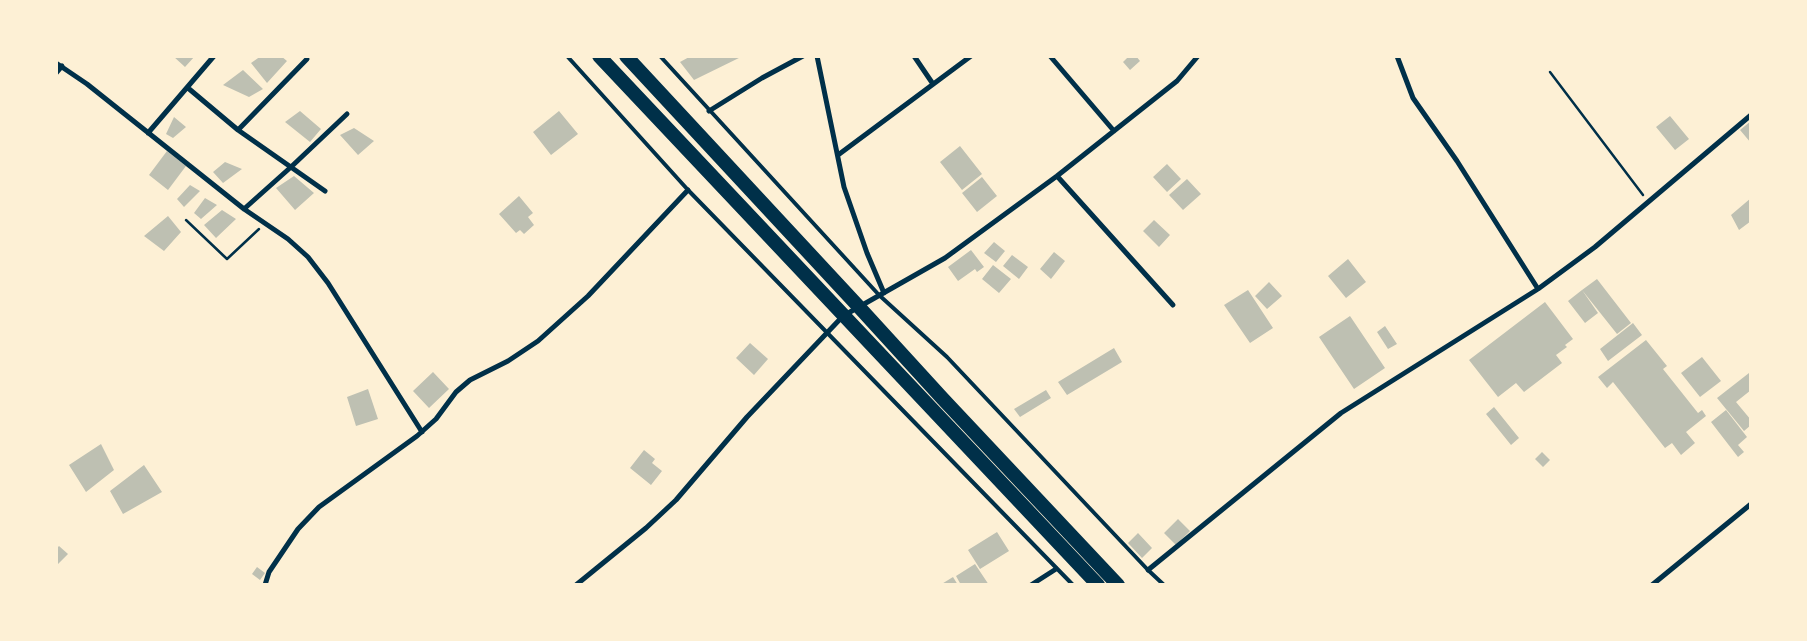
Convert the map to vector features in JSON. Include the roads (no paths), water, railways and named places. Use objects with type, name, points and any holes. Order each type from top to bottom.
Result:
[{"type":"highway","points":[[599,56],[1098,585]]},
{"type":"highway","points":[[626,56],[943,400],[1118,585]]},
{"type":"street","points":[[148,133],[214,56]]},
{"type":"street","points":[[709,111],[762,78],[803,56]]},
{"type":"street","points":[[817,56],[844,187],[882,294]]},
{"type":"street","points":[[914,56],[934,84]]},
{"type":"street","points":[[838,154],[971,56]]},
{"type":"street","points":[[1050,56],[1114,131]]},
{"type":"street","points":[[576,585],[646,528],[676,500],[748,417],[844,316],[944,258],[1057,176],[1177,81],[1198,56]]},
{"type":"street","points":[[1397,56],[1413,98],[1458,161],[1538,290]]},
{"type":"street","points":[[238,130],[307,59]]},
{"type":"street","points":[[56,63],[244,209],[288,239],[308,257],[328,282],[422,432]]},
{"type":"street","points":[[56,73],[62,66]]},
{"type":"street","points":[[188,88],[238,130],[325,191]]},
{"type":"street","points":[[244,209],[346,114]]},
{"type":"street","points":[[1148,570],[1341,413],[1538,290],[1595,247],[1751,115]]},
{"type":"street","points":[[1057,176],[1173,305]]},
{"type":"street","points":[[265,585],[269,572],[298,529],[319,507],[422,432],[436,419],[456,392],[470,380],[508,361],[538,341],[588,296],[688,190]]},
{"type":"street","points":[[1652,585],[1751,504]]},
{"type":"street","points":[[1032,585],[1056,568]]},
{"type":"lane","points":[[568,56],[688,190],[1073,585]]},
{"type":"lane","points":[[660,56],[709,111],[882,294],[947,357],[1164,585]]}]
